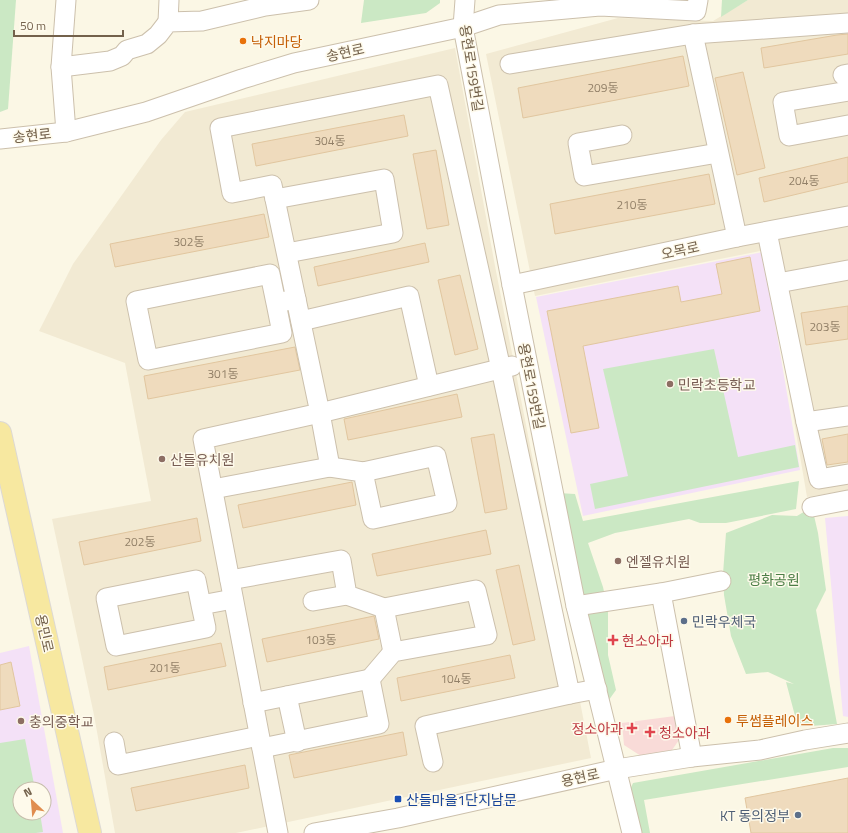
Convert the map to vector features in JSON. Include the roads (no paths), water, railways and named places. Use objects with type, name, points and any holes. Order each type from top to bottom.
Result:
[{"type":"main road","name":"용민로","points":[[0,432],[7,498],[90,833]]},
{"type":"street","points":[[66,0],[61,67],[66,132]]},
{"type":"street","points":[[61,67],[110,62],[122,56],[127,50],[147,44],[158,35],[168,22],[169,0]]},
{"type":"street","points":[[168,22],[202,20],[266,3],[308,0]]},
{"type":"street","name":"용현로159번길","points":[[465,0],[463,26],[527,362],[576,606],[632,833]]},
{"type":"street","name":"송현로","points":[[0,139],[66,132],[146,112],[294,63],[463,26],[500,8],[600,3],[697,5]]},
{"type":"street","points":[[510,64],[693,34],[848,23]]},
{"type":"street","points":[[693,34],[736,238]]},
{"type":"street","points":[[846,80],[783,102],[789,136],[848,125]]},
{"type":"street","points":[[330,467],[272,185],[232,193],[220,128],[438,85],[501,369],[570,694]]},
{"type":"street","points":[[622,135],[578,143],[584,176],[718,153]]},
{"type":"street","points":[[275,199],[384,179],[394,233],[286,253]]},
{"type":"street","name":"오목로","points":[[512,285],[848,216]]},
{"type":"street","points":[[767,232],[819,479],[848,474]]},
{"type":"street","points":[[778,283],[848,270]]},
{"type":"street","points":[[270,274],[276,303],[282,333],[148,360],[136,301],[270,274]]},
{"type":"street","points":[[301,321],[409,296],[428,386]]},
{"type":"street","points":[[276,303],[296,299]]},
{"type":"street","points":[[278,833],[203,439],[320,413],[527,362]]},
{"type":"street","points":[[806,422],[848,416]]},
{"type":"street","points":[[213,489],[330,467],[363,472],[436,456],[446,503],[373,519],[363,472]]},
{"type":"street","points":[[812,506],[848,500]]},
{"type":"street","points":[[230,580],[341,560],[347,594]]},
{"type":"street","points":[[196,580],[201,605],[206,628],[116,646],[106,598],[196,580]]},
{"type":"street","points":[[576,606],[662,593],[721,581]]},
{"type":"street","points":[[253,703],[370,679],[393,652],[487,635],[476,590],[384,608],[347,594],[313,601]]},
{"type":"street","points":[[662,593],[692,757]]},
{"type":"street","points":[[201,605],[233,599]]},
{"type":"street","points":[[384,608],[393,652]]},
{"type":"street","points":[[114,742],[118,765],[260,742],[297,742],[379,724],[370,679]]},
{"type":"street","points":[[433,762],[425,726],[597,688]]},
{"type":"street","points":[[287,696],[297,742]]},
{"type":"street","name":"용현로","points":[[314,833],[400,825],[617,769],[692,757],[760,750],[805,740],[848,733]]},
{"type":"place","name":"낙지마당","points":[[243,41]]},
{"type":"place","name":"민락초등학교","points":[[670,384]]},
{"type":"place","name":"산들유치원","points":[[162,459]]},
{"type":"place","name":"엔젤유치원","points":[[618,561]]},
{"type":"place","name":"민락우체국","points":[[684,621]]},
{"type":"place","name":"현소아과","points":[[613,640]]},
{"type":"place","name":"투썸플레이스","points":[[728,720]]},
{"type":"place","name":"충의중학교","points":[[21,721]]},
{"type":"place","name":"정소아과","points":[[632,728]]},
{"type":"place","name":"청소아과","points":[[650,732]]},
{"type":"place","name":"산들마을1단지남문","points":[[398,799]]},
{"type":"place","name":"KT 동의정부","points":[[798,815]]},
{"type":"park label","name":"평화공원","points":[[774,579]]}]
